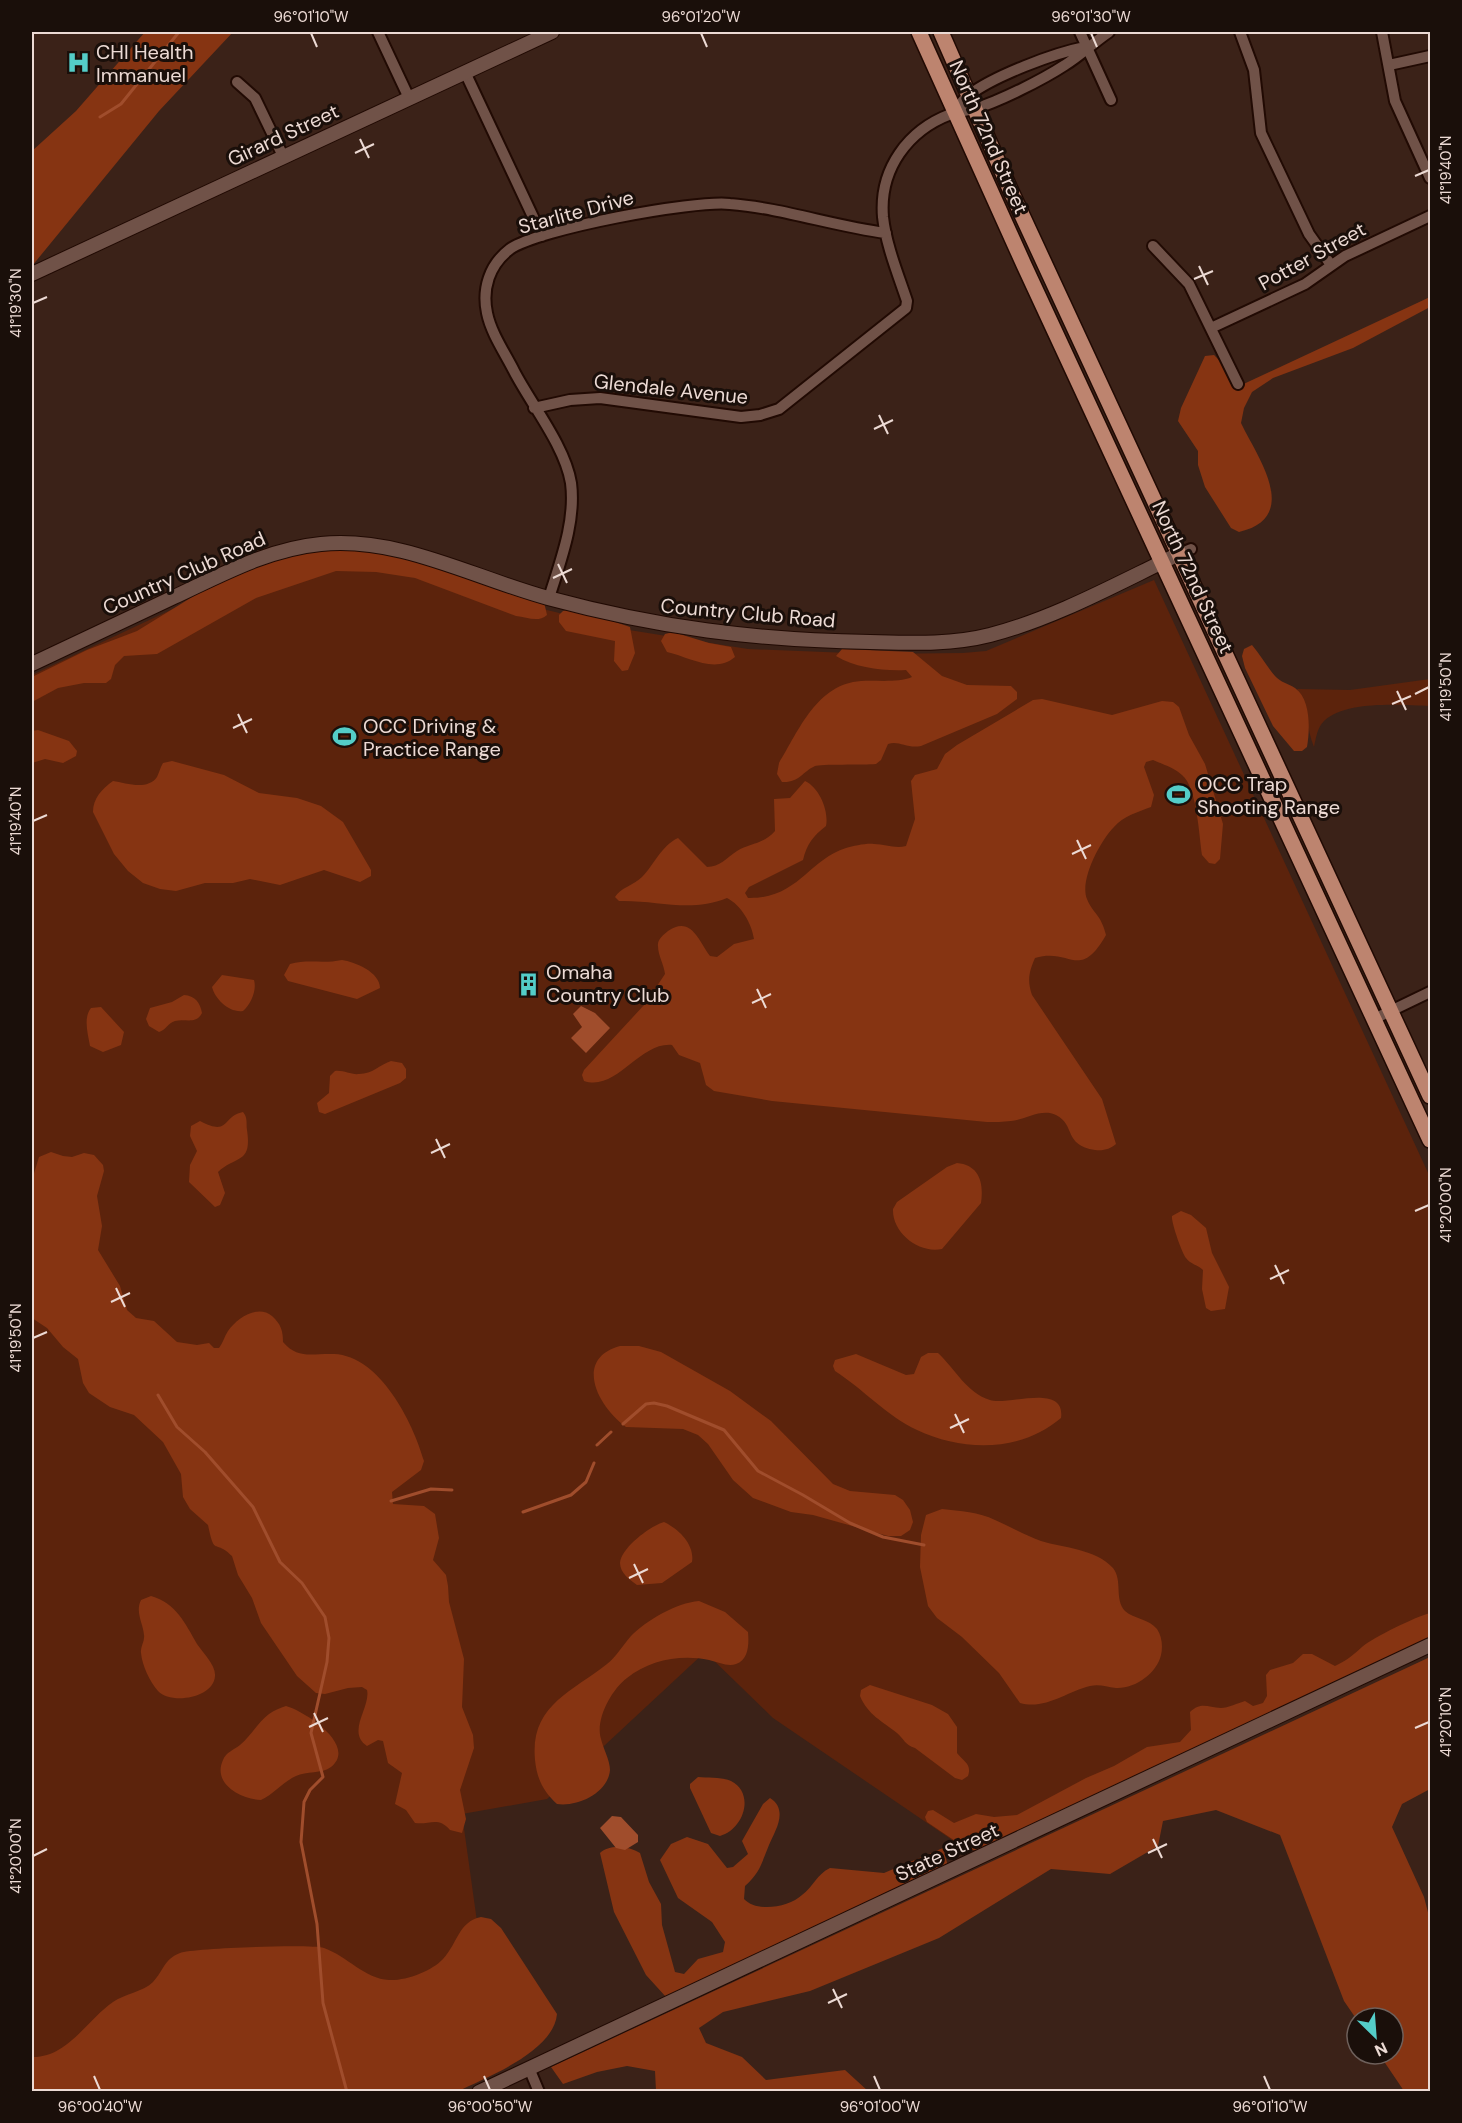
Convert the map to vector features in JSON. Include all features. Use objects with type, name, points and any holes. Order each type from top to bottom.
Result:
[{"type":"main road","name":"North 72nd Street","points":[[919,32],[954,113],[1431,1140]]},
{"type":"main road","name":"North 72nd Street","points":[[941,32],[971,102],[1185,552],[1431,1096]]},
{"type":"street","name":"Girard Street","points":[[32,274],[552,32]]},
{"type":"street","points":[[1080,32],[1111,100]]},
{"type":"street","points":[[971,102],[1053,72],[1109,32]]},
{"type":"street","points":[[1240,32],[1254,70],[1261,133],[1309,234],[1331,265]]},
{"type":"street","points":[[1383,32],[1398,110],[1431,178]]},
{"type":"street","points":[[380,34],[409,98]]},
{"type":"street","points":[[886,233],[883,215],[885,189],[895,159],[903,146],[919,131],[954,113],[1045,58],[1087,47]]},
{"type":"street","points":[[1389,65],[1431,56]]},
{"type":"street","points":[[465,72],[543,236]]},
{"type":"street","points":[[237,81],[255,98],[283,156]]},
{"type":"street","name":"Starlite Drive","points":[[549,598],[571,516],[571,493],[561,456],[491,326],[484,296],[488,279],[497,262],[510,249],[543,236],[646,212],[713,203],[761,208],[886,233]]},
{"type":"street","name":"Potter Street","points":[[1211,328],[1305,284],[1354,251],[1431,216]]},
{"type":"street","name":"Glendale Avenue","points":[[534,408],[570,400],[600,398],[729,416],[766,414],[792,400],[845,354],[904,311],[907,301],[886,233]]},
{"type":"street","points":[[1153,246],[1184,277],[1238,384]]},
{"type":"street","name":"Country Club Road","points":[[32,664],[234,568],[294,548],[321,544],[362,543],[390,548],[549,598],[650,623],[717,633],[836,641],[947,642],[991,635],[1034,620],[1185,552]]},
{"type":"street","points":[[1374,1018],[1431,992]]},
{"type":"street","name":"State Street","points":[[479,2091],[1431,1645]]},
{"type":"street","points":[[530,2068],[539,2091]]},
{"type":"shaded area","points":[[145,32],[233,32],[159,111],[32,266],[32,151],[76,111]]},
{"type":"shaded area","points":[[1430,297],[1430,307],[1353,348],[1273,378],[1252,392],[1244,408],[1241,423],[1264,468],[1270,484],[1272,499],[1268,513],[1258,524],[1239,532],[1231,528],[1205,487],[1198,465],[1198,451],[1178,421],[1181,408],[1205,356],[1214,355],[1224,365],[1235,388]]},
{"type":"shaded area","points":[[328,548],[389,552],[544,602],[547,615],[536,619],[516,616],[415,578],[376,572],[336,571],[256,598],[157,654],[124,656],[115,665],[111,679],[106,683],[84,683],[58,688],[32,702],[32,677],[87,650],[137,631],[197,594],[274,557]]},
{"type":"shaded area","name":"Omaha Country Club","points":[[322,555],[629,630],[748,649],[874,654],[986,651],[1154,580],[1430,1177],[1430,1631],[958,1844],[773,1718],[705,1652],[547,1799],[462,1814],[479,1936],[454,2092],[32,2091],[32,675],[239,578]]},
{"type":"shaded area","points":[[574,608],[630,627],[635,653],[628,670],[622,671],[614,661],[615,641],[566,631],[559,622],[559,615],[563,611]]},
{"type":"shaded area","points":[[673,632],[731,647],[735,657],[727,662],[710,664],[667,652],[661,641],[665,634]]},
{"type":"shaded area","points":[[1252,645],[1275,676],[1295,688],[1304,699],[1309,732],[1307,747],[1302,751],[1294,751],[1273,726],[1245,668],[1242,656],[1244,649]]},
{"type":"shaded area","points":[[842,649],[913,652],[942,676],[967,685],[1011,686],[1017,692],[1017,699],[997,714],[921,746],[888,744],[881,760],[876,764],[815,766],[792,781],[782,782],[777,774],[779,763],[802,723],[832,690],[861,681],[900,680],[912,677],[906,670],[870,668],[844,660],[836,656]]},
{"type":"shaded area","points":[[1430,679],[1430,706],[1375,705],[1334,714],[1322,724],[1314,747],[1301,696],[1297,689],[1350,690]]},
{"type":"shaded area","points":[[1042,699],[1112,715],[1162,701],[1173,702],[1179,707],[1189,735],[1205,764],[1223,824],[1220,859],[1215,864],[1209,863],[1202,855],[1194,800],[1187,781],[1168,766],[1153,760],[1146,762],[1144,767],[1154,795],[1151,807],[1126,817],[1114,827],[1098,850],[1086,882],[1087,899],[1102,923],[1106,935],[1089,957],[1081,960],[1057,956],[1035,958],[1031,968],[1029,980],[1032,995],[1102,1099],[1116,1144],[1109,1148],[1095,1150],[1078,1144],[1062,1119],[1050,1113],[1011,1121],[987,1122],[772,1101],[714,1091],[706,1085],[700,1063],[679,1055],[672,1045],[660,1046],[649,1051],[607,1080],[584,1081],[582,1075],[584,1070],[645,1004],[665,974],[658,944],[666,933],[676,927],[688,928],[698,937],[710,956],[717,957],[734,944],[754,939],[745,916],[737,905],[727,898],[700,905],[674,905],[619,901],[615,897],[620,891],[642,877],[672,841],[678,838],[707,867],[719,864],[737,851],[771,835],[775,831],[774,799],[790,798],[805,781],[815,789],[822,801],[827,820],[826,826],[811,841],[803,860],[749,887],[745,893],[748,898],[765,897],[791,886],[822,861],[846,848],[871,844],[906,846],[915,819],[911,781],[915,775],[937,769],[945,754],[957,745],[1033,700]]},
{"type":"shaded area","points":[[38,730],[69,741],[77,751],[76,756],[63,763],[45,759],[32,763],[32,731]]},
{"type":"shaded area","points":[[172,761],[224,775],[259,793],[297,798],[321,806],[343,822],[371,870],[371,876],[360,882],[324,870],[280,885],[250,879],[233,883],[205,883],[176,891],[160,889],[143,883],[128,871],[114,854],[93,812],[93,807],[99,794],[113,781],[136,785],[148,784],[157,777],[163,763]]},
{"type":"shaded area","points":[[342,960],[360,966],[371,973],[379,982],[380,988],[357,999],[288,981],[284,975],[290,964]]},
{"type":"shaded area","points":[[222,975],[254,980],[253,997],[243,1011],[233,1010],[216,996],[212,987]]},
{"type":"shaded area","points":[[184,995],[194,998],[198,1003],[202,1013],[200,1017],[193,1020],[175,1021],[159,1032],[149,1026],[146,1019],[150,1008],[172,1002]]},
{"type":"shaded area","points":[[581,1006],[595,1013],[610,1028],[586,1053],[571,1038],[582,1027],[573,1014]]},
{"type":"shaded area","points":[[101,1007],[124,1032],[121,1045],[103,1052],[90,1046],[87,1026],[87,1016],[91,1008]]},
{"type":"shaded area","points":[[391,1061],[402,1063],[406,1069],[406,1078],[400,1083],[325,1114],[319,1112],[317,1103],[329,1093],[330,1076],[335,1071],[364,1074]]},
{"type":"shaded area","points":[[243,1112],[246,1116],[247,1149],[245,1154],[218,1172],[225,1193],[220,1205],[215,1207],[189,1182],[190,1165],[197,1151],[190,1136],[191,1126],[200,1121],[216,1127],[221,1126],[236,1114]]},
{"type":"shaded area","points":[[51,1152],[72,1157],[84,1153],[94,1155],[103,1165],[104,1171],[97,1196],[102,1226],[98,1250],[120,1286],[127,1310],[136,1318],[154,1321],[177,1342],[197,1345],[209,1343],[214,1348],[219,1348],[228,1331],[242,1317],[260,1311],[266,1313],[272,1316],[279,1325],[283,1342],[289,1348],[313,1355],[334,1354],[351,1358],[366,1366],[380,1378],[403,1411],[424,1461],[421,1470],[392,1492],[393,1504],[424,1506],[435,1514],[439,1538],[433,1560],[446,1575],[449,1602],[464,1659],[462,1707],[473,1735],[474,1748],[460,1790],[466,1819],[462,1833],[450,1830],[438,1822],[415,1823],[406,1810],[395,1804],[402,1773],[388,1763],[383,1741],[378,1740],[367,1746],[359,1734],[367,1690],[362,1687],[325,1694],[316,1693],[297,1676],[261,1623],[252,1598],[238,1575],[232,1556],[214,1545],[208,1525],[190,1509],[183,1497],[181,1474],[163,1442],[134,1415],[110,1407],[89,1393],[83,1383],[78,1359],[63,1347],[47,1328],[32,1318],[32,1180],[39,1157]]},
{"type":"shaded area","points":[[957,1163],[970,1167],[978,1176],[982,1188],[981,1203],[942,1249],[933,1250],[916,1245],[902,1234],[894,1218],[893,1209],[897,1202],[947,1167]]},
{"type":"shaded area","points":[[1181,1211],[1191,1215],[1206,1228],[1212,1253],[1229,1287],[1225,1309],[1211,1311],[1206,1308],[1202,1289],[1203,1270],[1186,1258],[1173,1224],[1172,1216]]},
{"type":"shaded area","points":[[620,1346],[639,1346],[661,1352],[730,1391],[771,1421],[833,1484],[850,1491],[895,1495],[903,1500],[910,1510],[913,1522],[910,1530],[901,1536],[888,1536],[813,1515],[791,1512],[753,1498],[733,1480],[708,1444],[698,1435],[683,1429],[626,1427],[607,1408],[599,1396],[594,1372],[597,1361],[606,1352]]},
{"type":"shaded area","points":[[928,1353],[938,1353],[968,1386],[982,1397],[998,1401],[1045,1398],[1054,1401],[1060,1407],[1061,1418],[1045,1429],[1010,1443],[973,1445],[954,1442],[935,1437],[906,1424],[835,1371],[833,1366],[835,1360],[856,1354],[906,1375],[914,1374],[921,1357]]},
{"type":"shaded area","points":[[942,1509],[982,1515],[1041,1541],[1089,1553],[1106,1562],[1116,1573],[1120,1601],[1125,1611],[1150,1623],[1159,1632],[1162,1652],[1155,1668],[1138,1683],[1123,1688],[1090,1686],[1047,1702],[1029,1705],[1020,1703],[999,1673],[962,1637],[937,1618],[928,1606],[920,1567],[921,1535],[926,1515]]},
{"type":"shaded area","points":[[664,1522],[685,1538],[691,1550],[692,1562],[662,1583],[637,1585],[622,1570],[620,1563],[622,1557],[637,1538]]},
{"type":"shaded area","points":[[151,1596],[160,1599],[179,1615],[209,1659],[215,1676],[208,1690],[191,1697],[172,1698],[158,1691],[149,1678],[141,1651],[144,1635],[139,1604],[141,1600]]},
{"type":"shaded area","points":[[699,1601],[725,1612],[748,1632],[748,1646],[744,1659],[730,1665],[698,1658],[677,1658],[645,1667],[627,1678],[610,1698],[600,1723],[601,1739],[610,1766],[608,1778],[598,1792],[591,1797],[574,1803],[557,1804],[541,1784],[535,1760],[535,1742],[539,1726],[546,1714],[567,1693],[610,1661],[631,1636],[645,1624],[662,1613],[690,1602]]},
{"type":"shaded area","points":[[1430,1613],[1430,1639],[979,1852],[964,1847],[927,1822],[925,1817],[928,1811],[933,1810],[954,1823],[976,1814],[994,1817],[1017,1815],[1147,1747],[1180,1742],[1191,1730],[1190,1712],[1198,1707],[1224,1708],[1245,1701],[1253,1706],[1263,1703],[1267,1696],[1266,1675],[1270,1670],[1293,1663],[1303,1654],[1312,1654],[1335,1666],[1376,1638]]},
{"type":"shaded area","points":[[1430,1657],[1430,1789],[1402,1804],[1392,1827],[1424,1897],[1430,1920],[1430,2091],[1404,2091],[1387,2066],[1405,2066],[1405,2006],[1347,2006],[1344,2001],[1280,1835],[1216,1810],[1163,1821],[1158,1846],[1110,1874],[1051,1869],[939,1938],[810,1991],[723,2012],[699,2028],[706,2043],[742,2057],[766,2080],[845,2070],[868,2091],[656,2091],[655,2071],[627,2066],[597,2072],[563,2084],[551,2067]]},
{"type":"shaded area","points":[[870,1685],[932,1705],[948,1714],[957,1727],[957,1753],[967,1763],[968,1776],[962,1780],[955,1778],[909,1745],[871,1713],[860,1696],[861,1690]]},
{"type":"shaded area","points":[[286,1706],[325,1730],[338,1749],[338,1758],[331,1767],[319,1772],[296,1776],[261,1800],[245,1797],[230,1789],[221,1776],[224,1757],[238,1747],[265,1717]]},
{"type":"shaded area","points":[[698,1777],[731,1781],[739,1787],[743,1794],[745,1803],[740,1819],[735,1827],[720,1836],[711,1833],[690,1788],[690,1784]]},
{"type":"shaded area","points":[[770,1798],[779,1808],[779,1821],[760,1867],[745,1886],[744,1899],[757,1906],[773,1907],[789,1903],[806,1892],[830,1868],[884,1873],[943,1848],[948,1866],[666,1997],[646,1975],[614,1912],[600,1853],[608,1848],[619,1847],[640,1853],[649,1882],[661,1904],[662,1925],[675,1972],[684,1974],[698,1959],[723,1952],[725,1942],[712,1922],[678,1898],[660,1860],[671,1844],[687,1837],[708,1844],[727,1868],[733,1867],[748,1854],[742,1841],[763,1804]]},
{"type":"shaded area","points":[[612,1816],[621,1817],[638,1835],[638,1842],[625,1850],[616,1848],[600,1828]]},
{"type":"shaded area","points":[[481,1917],[491,1919],[501,1928],[557,2014],[553,2027],[532,2051],[502,2070],[458,2091],[32,2091],[32,2057],[44,2056],[66,2045],[113,2002],[153,1982],[167,1962],[180,1953],[228,1948],[324,1948],[372,1976],[396,1980],[418,1974],[438,1963],[448,1953],[467,1923]]},
{"type":"waterway","points":[[100,117],[121,104],[179,32]]},
{"type":"waterway","points":[[158,1395],[177,1427],[205,1452],[253,1507],[280,1562],[302,1583],[325,1617],[329,1638],[327,1662],[311,1733],[323,1777],[310,1790],[304,1802],[301,1842],[317,1924],[323,2003],[347,2092]]},
{"type":"waterway","points":[[623,1424],[646,1404],[667,1406],[724,1430],[758,1471],[850,1523],[883,1537],[924,1545]]},
{"type":"waterway","points":[[597,1445],[611,1432]]},
{"type":"waterway","points":[[523,1512],[571,1495],[586,1482],[594,1463]]},
{"type":"waterway","points":[[391,1501],[431,1489],[452,1490]]},
{"type":"place","name":"CHI Health Immanuel","points":[[78,63]]},
{"type":"place","name":"OCC Driving & Practice Range","points":[[345,737]]},
{"type":"place","name":"OCC Trap Shooting Range","points":[[1179,795]]},
{"type":"place","name":"Omaha Country Club","points":[[528,984]]}]
